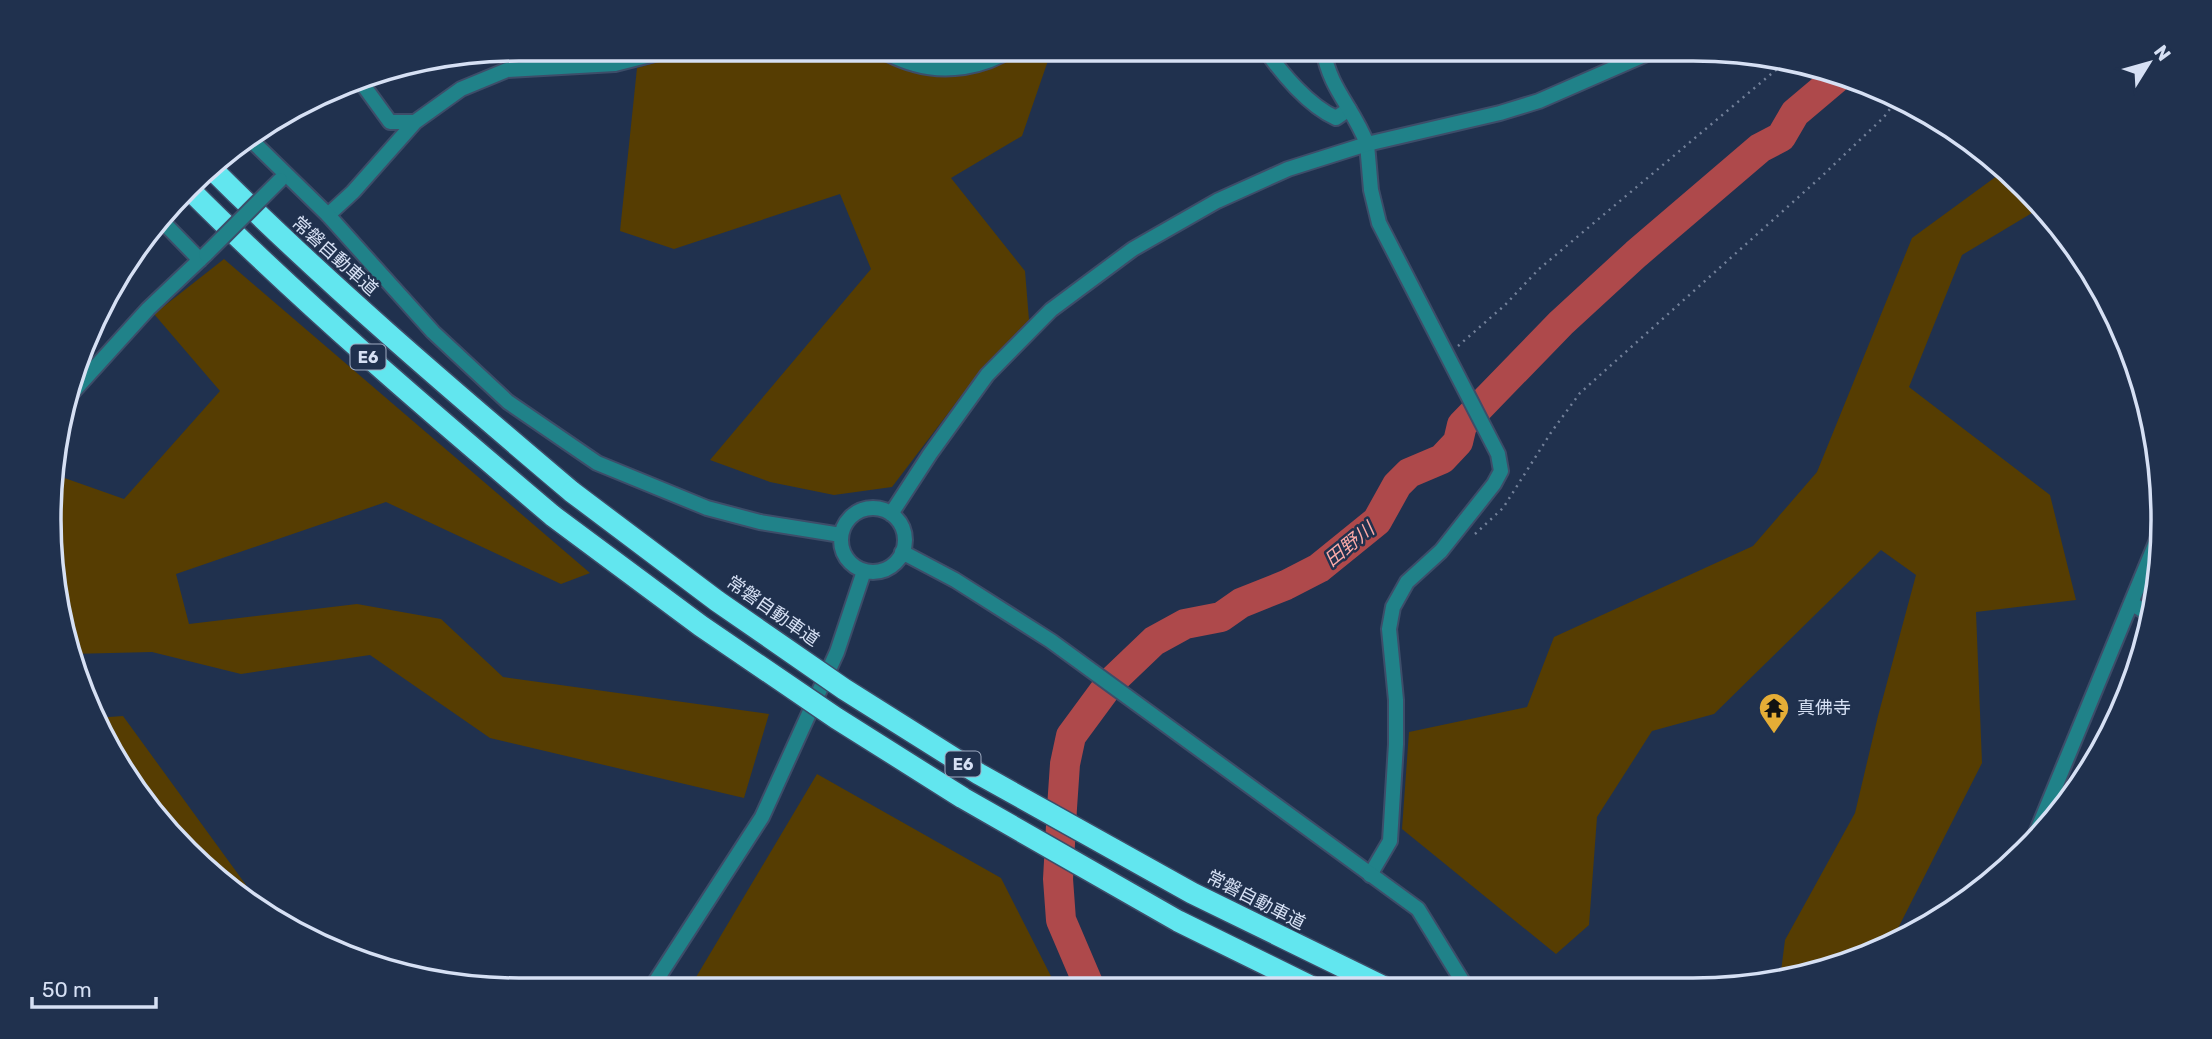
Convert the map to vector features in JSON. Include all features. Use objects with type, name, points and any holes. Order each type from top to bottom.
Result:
[{"type":"highway","name":"常磐自動車道","points":[[217,175],[267,225],[428,371],[572,492],[717,601],[834,682],[979,774],[1192,893],[1366,978]]},
{"type":"highway","name":"E6","points":[[195,195],[250,250],[406,391],[553,516],[701,626],[836,718],[952,791],[1178,921],[1294,978]]},
{"type":"street","points":[[328,215],[353,192],[415,122],[461,89],[507,70],[615,64],[627,61]]},
{"type":"street","points":[[907,61],[942,68],[973,66],[986,61]]},
{"type":"street","points":[[1273,61],[1324,112],[1336,118],[1349,109]]},
{"type":"street","points":[[1326,61],[1332,85],[1361,128],[1367,144],[1371,190],[1379,222],[1498,454],[1501,471],[1494,484],[1441,551],[1407,582],[1393,607],[1389,629],[1396,722],[1390,841],[1370,875]]},
{"type":"street","points":[[891,514],[987,375],[1051,310],[1133,249],[1217,201],[1288,169],[1367,144],[1500,113],[1539,101],[1631,61]]},
{"type":"street","points":[[366,88],[390,122],[415,122]]},
{"type":"street","points":[[255,145],[283,177],[328,215],[433,332],[508,402],[597,463],[707,508],[760,522],[841,535]]},
{"type":"street","points":[[83,380],[148,309],[283,177]]},
{"type":"street","points":[[168,226],[203,257]]},
{"type":"street","points":[[874,508],[891,514],[902,527],[904,544],[897,560],[882,570],[864,571],[848,561],[841,535],[849,518],[865,509],[874,508]]},
{"type":"street","points":[[902,552],[955,580],[1068,653],[1418,909],[1460,978]]},
{"type":"street","points":[[2045,812],[2149,561]]},
{"type":"street","points":[[658,978],[762,817],[837,652],[864,571]]},
{"type":"street","points":[[2132,603],[2142,609]]},
{"type":"path","points":[[1447,355],[1505,305],[1539,269],[1778,69]]},
{"type":"path","points":[[1468,542],[1503,508],[1552,431],[1580,393],[1822,176],[1891,107]]},
{"type":"shaded area","points":[[662,61],[1048,61],[1022,136],[951,178],[1025,271],[1029,320],[981,370],[892,487],[834,495],[770,482],[710,460],[871,269],[840,194],[674,249],[620,231],[637,68]]},
{"type":"shaded area","points":[[1996,176],[2033,212],[1962,255],[1909,387],[2050,495],[2076,600],[1976,612],[1982,763],[1898,929],[1840,953],[1781,969],[1785,940],[1855,813],[1916,575],[1881,550],[1714,714],[1652,731],[1597,817],[1589,925],[1556,954],[1402,829],[1409,732],[1527,707],[1554,637],[1753,546],[1817,472],[1912,238]]},
{"type":"shaded area","points":[[224,259],[590,573],[561,584],[386,502],[176,574],[189,624],[357,604],[441,619],[503,677],[769,714],[744,798],[490,738],[370,655],[241,674],[152,652],[82,654],[65,579],[61,520],[63,478],[124,499],[220,391],[154,314]]},
{"type":"shaded area","points":[[123,716],[245,886],[195,844],[175,822],[138,774],[107,717]]},
{"type":"shaded area","points":[[817,774],[1001,878],[1052,978],[696,978]]},
{"type":"waterway","name":"田野川","points":[[1086,978],[1061,920],[1058,879],[1065,764],[1071,736],[1110,683],[1154,641],[1185,624],[1221,617],[1241,603],[1319,568],[1377,521],[1397,485],[1409,473],[1442,459],[1458,442],[1462,425],[1561,323],[1636,254],[1760,148],[1781,137],[1795,113],[1830,83]]},
{"type":"place","name":"真佛寺","points":[[1774,735]]}]
